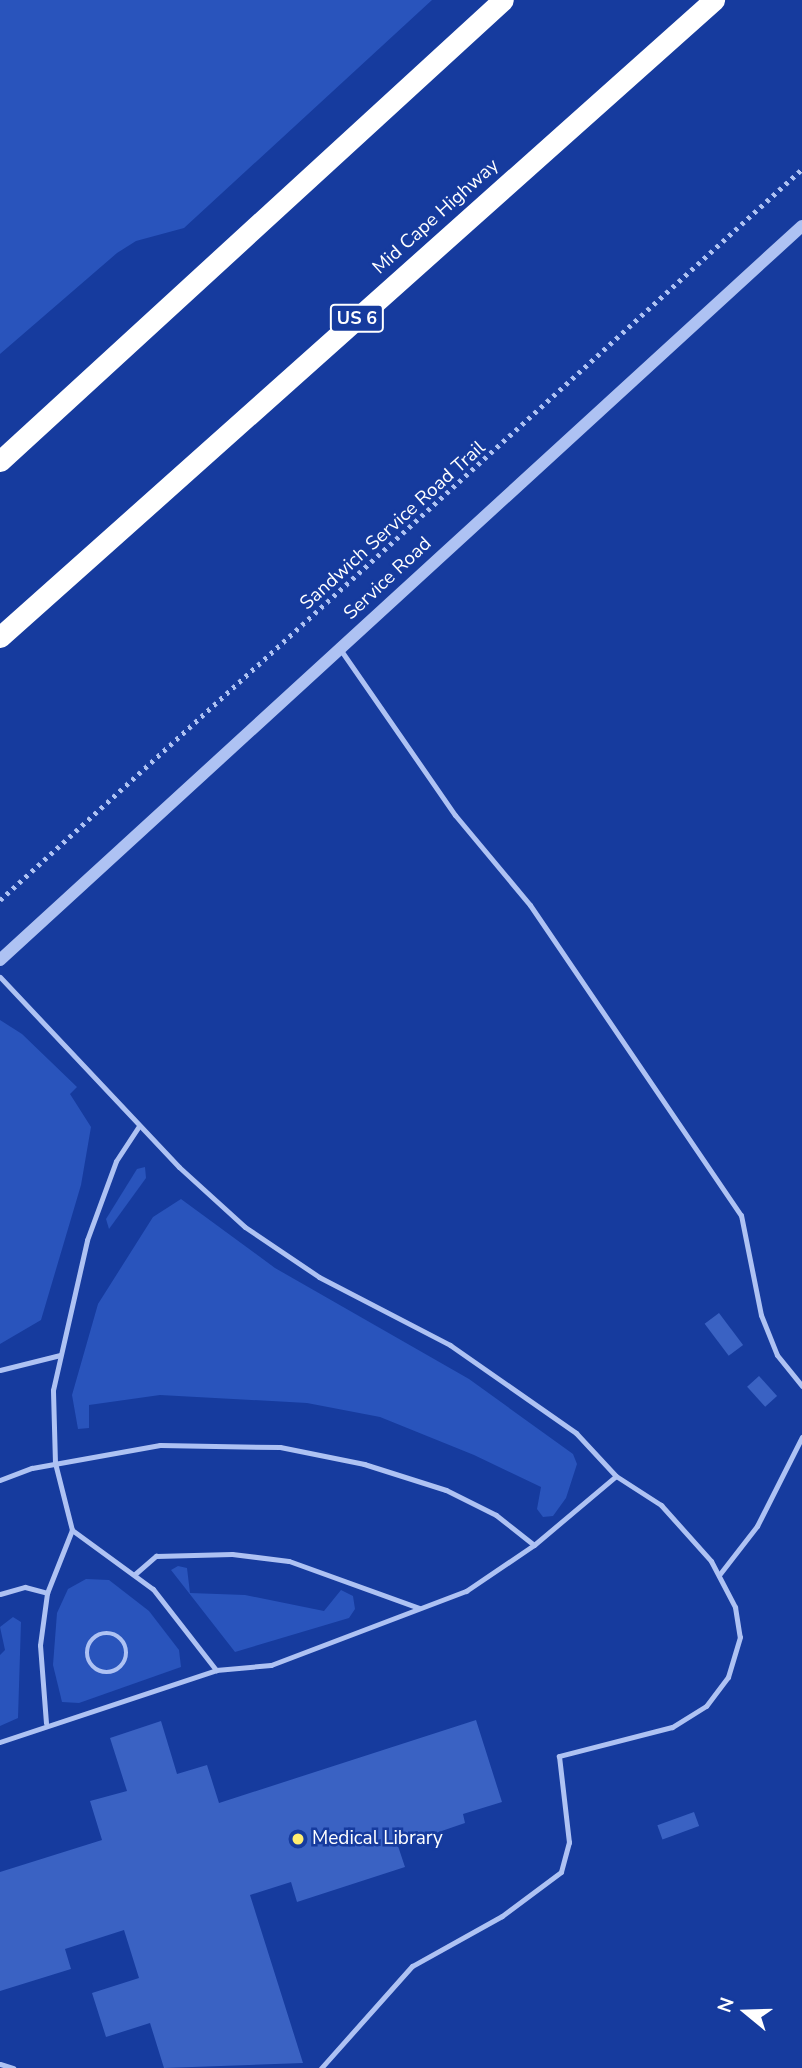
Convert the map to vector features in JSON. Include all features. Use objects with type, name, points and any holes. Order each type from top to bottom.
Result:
[{"type":"highway","points":[[0,461],[503,0]]},
{"type":"highway","name":"Mid Cape Highway","points":[[0,637],[714,0]]},
{"type":"street","name":"Service Road","points":[[0,960],[802,226]]},
{"type":"lane","points":[[340,649],[455,815],[530,905],[741,1215],[761,1315],[777,1355],[802,1386]]},
{"type":"lane","points":[[0,977],[139,1126],[245,1227],[319,1277],[411,1321],[485,1367],[586,1441],[616,1476],[661,1505],[719,1575],[735,1607],[740,1637],[728,1677],[706,1706],[672,1727],[559,1756],[569,1842],[561,1872],[512,1909],[412,1966],[321,2068]]},
{"type":"lane","points":[[46,1723],[40,1645],[47,1593],[72,1530],[55,1463],[50,1411],[60,1354],[95,1218],[116,1161],[139,1126]]},
{"type":"lane","points":[[0,1370],[60,1354]]},
{"type":"lane","points":[[719,1575],[757,1526],[802,1437]]},
{"type":"lane","points":[[0,1480],[55,1463],[185,1443],[280,1447],[364,1464],[446,1490],[496,1515],[534,1545]]},
{"type":"lane","points":[[0,1742],[46,1723],[216,1670],[271,1665],[484,1583],[616,1476]]},
{"type":"lane","points":[[72,1530],[135,1574],[216,1670]]},
{"type":"lane","points":[[135,1574],[156,1556],[232,1554],[289,1561],[419,1608]]},
{"type":"lane","points":[[0,1594],[25,1587],[47,1593]]},
{"type":"lane","points":[[0,2064],[13,2068]]},
{"type":"path","name":"Sandwich Service Road Trail","points":[[0,900],[802,169]]},
{"type":"path","points":[[98,1634],[118,1635],[126,1659],[119,1670],[100,1672],[90,1664],[89,1644],[98,1634]]},
{"type":"shaded area","points":[[0,0],[432,0],[184,228],[136,241],[117,253],[0,354]]},
{"type":"shaded area","points":[[0,1020],[22,1034],[77,1087],[70,1094],[91,1127],[81,1185],[41,1320],[0,1344]]},
{"type":"shaded area","points":[[145,1167],[146,1178],[109,1229],[106,1219],[137,1169]]},
{"type":"shaded area","points":[[181,1199],[275,1268],[469,1379],[573,1454],[577,1464],[566,1498],[553,1516],[543,1517],[537,1509],[541,1487],[474,1455],[380,1417],[307,1403],[160,1395],[89,1405],[89,1428],[78,1429],[72,1395],[98,1304],[153,1217]]},
{"type":"shaded area","points":[[178,1566],[187,1568],[190,1593],[245,1595],[324,1611],[341,1590],[353,1596],[355,1609],[349,1618],[235,1652],[171,1570]]},
{"type":"shaded area","points":[[86,1579],[109,1580],[149,1611],[179,1650],[181,1667],[79,1703],[62,1702],[53,1665],[57,1613],[68,1589]]},
{"type":"shaded area","points":[[13,1617],[21,1622],[18,1718],[0,1726],[0,1655],[5,1650],[0,1627]]},
{"type":"building","points":[[719,1313],[743,1345],[729,1356],[705,1324]]},
{"type":"building","points":[[759,1376],[777,1396],[765,1407],[747,1387]]},
{"type":"building","points":[[476,1720],[502,1802],[463,1814],[465,1823],[398,1846],[405,1867],[297,1902],[291,1882],[250,1895],[303,2063],[164,2068],[150,2023],[106,2037],[92,1993],[139,1978],[124,1930],[65,1949],[71,1969],[0,1991],[0,1872],[102,1840],[90,1801],[127,1791],[110,1738],[161,1721],[177,1774],[207,1765],[219,1803]]},
{"type":"building","points":[[694,1812],[699,1826],[662,1839],[657,1825]]},
{"type":"place","name":"Medical Library","points":[[298,1839]]}]
